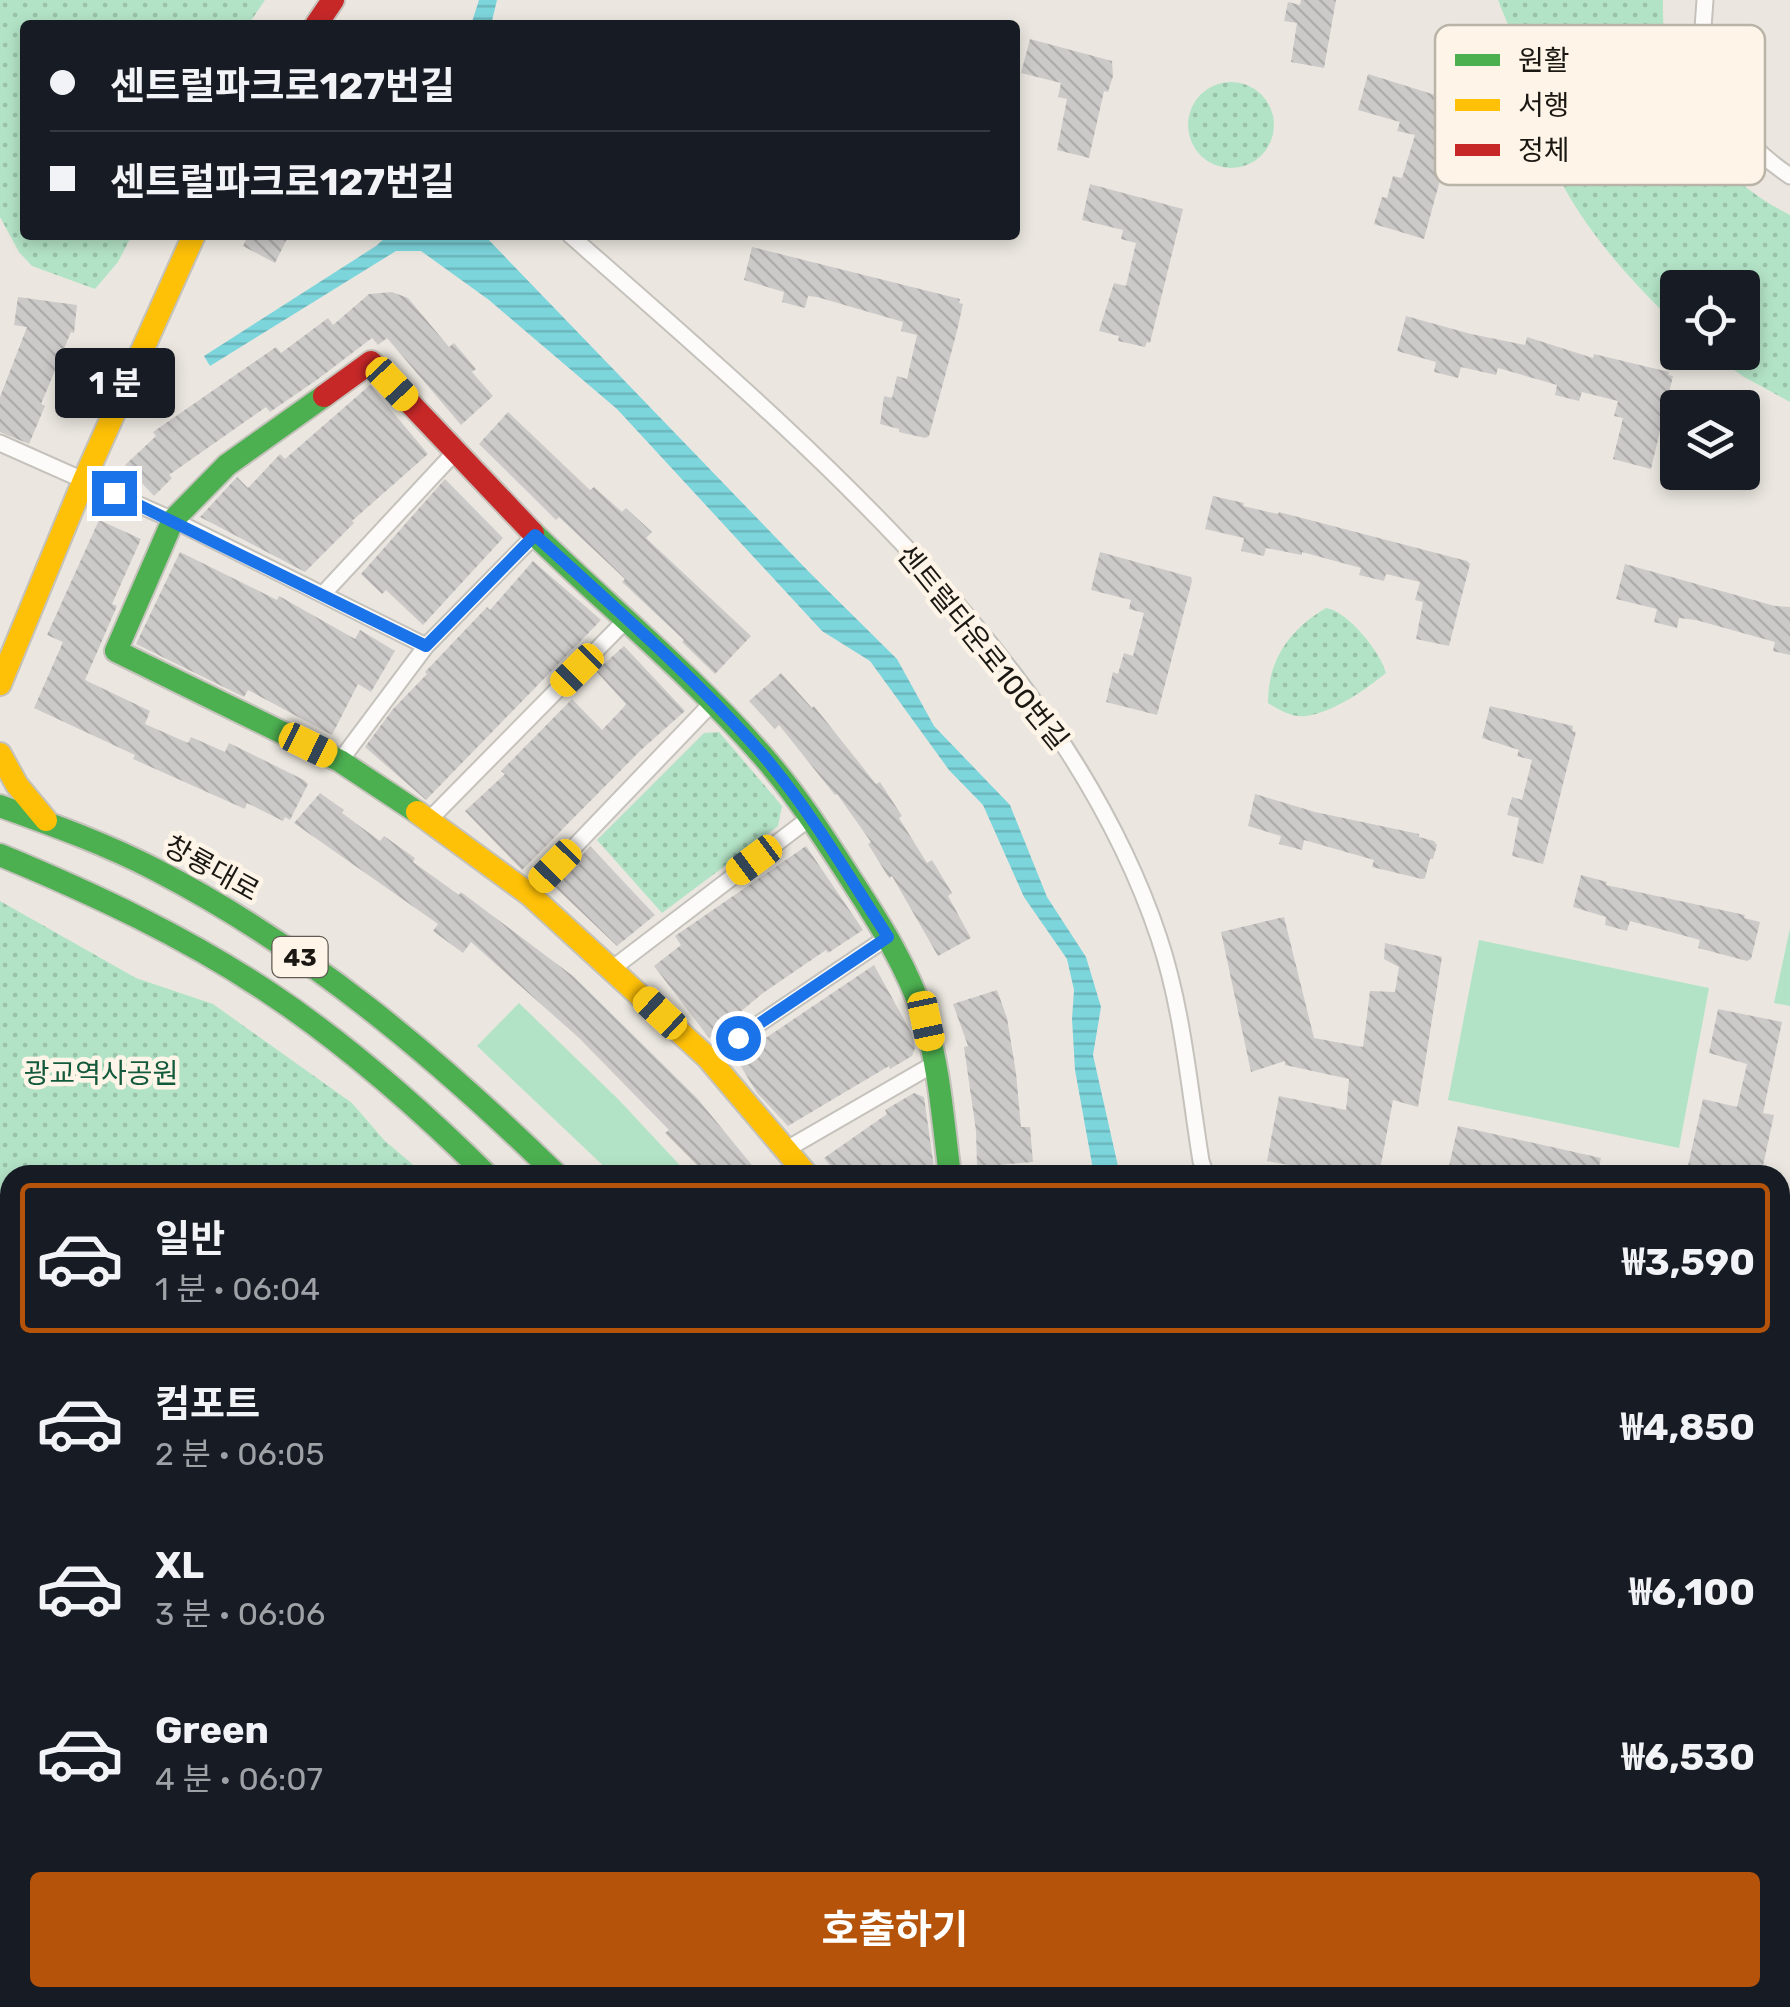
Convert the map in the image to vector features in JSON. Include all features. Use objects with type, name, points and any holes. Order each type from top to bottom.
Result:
[{"type":"street","points":[[1704,25],[1705,0]]},
{"type":"street","points":[[1765,157],[1790,176]]},
{"type":"street","points":[[0,684],[84,480],[192,240]]},
{"type":"street","name":"센트럴타운로100번길","points":[[576,240],[767,410],[865,505],[968,620],[1062,742],[1116,836],[1159,937],[1174,985],[1202,1165]]},
{"type":"street","points":[[799,1165],[708,1058],[529,894],[340,761],[116,651],[172,520],[227,464],[371,362],[535,535],[714,702],[763,756],[810,817],[888,937],[926,1021],[949,1165]]},
{"type":"street","points":[[0,443],[172,520],[426,646]]},
{"type":"street","points":[[323,594],[456,452]]},
{"type":"street","points":[[340,761],[426,646],[535,535]]},
{"type":"street","points":[[429,820],[627,619]]},
{"type":"street","points":[[529,894],[714,702]]},
{"type":"street","points":[[0,754],[46,820]]},
{"type":"street","name":"창룡대로","points":[[0,806],[46,820],[116,850],[261,930],[434,1062],[546,1165]]},
{"type":"street","points":[[612,968],[810,817]]},
{"type":"street","name":"43","points":[[0,855],[142,918],[272,994],[383,1081],[476,1165]]},
{"type":"street","points":[[708,1058],[888,937]]},
{"type":"street","points":[[787,1149],[934,1064]]},
{"type":"green space","points":[[0,0],[265,0],[251,20],[20,20],[20,240],[129,240],[118,262],[95,289],[32,266],[19,252],[0,217]]},
{"type":"green space","points":[[1498,0],[1663,0],[1664,25],[1508,25]]},
{"type":"green space","points":[[1231,82],[1255,89],[1267,101],[1274,125],[1267,149],[1255,161],[1231,168],[1207,161],[1195,149],[1188,125],[1195,101],[1207,89]]},
{"type":"green space","points":[[1563,185],[1744,185],[1790,215],[1790,402],[1734,370],[1760,370],[1760,270],[1660,270],[1660,308],[1635,283]]},
{"type":"green space","points":[[1326,608],[1344,617],[1362,634],[1386,673],[1327,710],[1306,716],[1291,715],[1268,703],[1272,673],[1291,636]]},
{"type":"green space","points":[[719,732],[782,806],[778,826],[662,913],[597,840],[704,733]]},
{"type":"green space","name":"광교역사공원","points":[[0,901],[136,978],[213,1004],[352,1103],[384,1140],[413,1165],[0,1165]]},
{"type":"green space","points":[[1790,928],[1790,1006],[1774,1003]]},
{"type":"green space","points":[[1479,940],[1709,988],[1679,1148],[1448,1100]]},
{"type":"green space","points":[[519,1003],[680,1165],[602,1165],[477,1046]]},
{"type":"water","points":[[479,0],[497,0],[492,20],[473,20]]},
{"type":"water","points":[[383,240],[489,240],[897,659],[934,726],[1010,805],[1047,897],[1086,957],[1101,1007],[1093,1055],[1118,1165],[1092,1165],[1075,1070],[1074,990],[1067,959],[1024,897],[983,805],[949,770],[870,661],[822,631],[617,409],[489,300],[421,251],[396,251],[210,366],[204,356]]},
{"type":"building","points":[[1301,0],[1336,0],[1324,68],[1291,62],[1297,23],[1284,21],[1288,2],[1300,5]]},
{"type":"building","points":[[1030,39],[1112,61],[1113,76],[1108,92],[1104,91],[1089,158],[1057,150],[1067,99],[1058,97],[1061,83],[1021,73]]},
{"type":"building","points":[[1368,74],[1435,95],[1435,185],[1439,185],[1424,239],[1374,224],[1393,176],[1402,178],[1415,135],[1397,131],[1400,122],[1358,110]]},
{"type":"building","points":[[1090,184],[1183,209],[1150,343],[1145,347],[1118,341],[1119,336],[1099,331],[1114,283],[1126,286],[1136,243],[1121,239],[1123,230],[1082,220]]},
{"type":"building","points":[[246,240],[286,240],[275,263],[243,246]]},
{"type":"building","points":[[752,247],[960,299],[963,304],[957,331],[929,436],[899,432],[880,424],[884,396],[892,398],[897,376],[907,379],[917,335],[901,331],[903,322],[817,297],[808,296],[805,308],[782,302],[784,292],[744,280]]},
{"type":"building","points":[[392,292],[408,298],[449,347],[454,343],[493,396],[461,425],[387,338],[378,345],[372,338],[270,412],[266,407],[169,475],[172,478],[154,496],[125,465],[156,436],[153,432],[276,347],[281,353],[328,318],[333,325],[369,294]]},
{"type":"building","points":[[18,297],[77,305],[74,333],[71,332],[41,404],[45,406],[29,444],[0,432],[0,397],[27,327],[14,325]]},
{"type":"building","points":[[1406,316],[1525,345],[1527,337],[1593,358],[1594,354],[1669,372],[1673,376],[1670,390],[1660,390],[1660,431],[1651,469],[1613,459],[1623,418],[1614,416],[1618,401],[1582,392],[1579,401],[1555,395],[1557,385],[1498,368],[1496,375],[1461,367],[1458,378],[1434,372],[1436,362],[1397,351]]},
{"type":"building","points":[[370,385],[428,454],[352,521],[305,572],[200,517],[237,477],[248,488],[280,454],[285,459]]},
{"type":"building","points":[[508,412],[590,490],[594,487],[622,512],[626,508],[652,532],[646,538],[751,636],[715,674],[622,582],[625,579],[559,517],[556,520],[479,444]]},
{"type":"building","points":[[445,479],[503,538],[423,625],[386,590],[382,594],[361,574]]},
{"type":"building","points":[[1213,496],[1467,561],[1470,564],[1449,646],[1416,639],[1423,602],[1415,600],[1420,582],[1386,574],[1384,581],[1359,575],[1361,568],[1302,552],[1266,548],[1264,556],[1241,551],[1244,538],[1205,529]]},
{"type":"building","points":[[99,520],[141,539],[85,680],[150,711],[145,724],[188,743],[191,737],[225,752],[229,743],[304,780],[308,784],[290,820],[285,817],[283,821],[247,803],[245,809],[133,759],[135,755],[34,708],[63,642],[47,635]]},
{"type":"building","points":[[180,552],[277,600],[279,596],[355,639],[360,630],[395,651],[371,692],[358,684],[332,735],[248,690],[244,697],[136,644]]},
{"type":"building","points":[[1100,552],[1191,577],[1157,715],[1106,702],[1113,672],[1118,674],[1124,653],[1133,656],[1144,613],[1129,609],[1131,600],[1091,590]]},
{"type":"building","points":[[533,561],[601,620],[426,800],[365,747],[425,672],[487,607],[490,610]]},
{"type":"building","points":[[1625,564],[1790,607],[1790,655],[1773,651],[1775,642],[1696,620],[1679,618],[1677,628],[1654,622],[1657,609],[1616,599]]},
{"type":"building","points":[[624,646],[685,711],[522,870],[465,811],[505,774],[501,771],[572,699],[602,730],[626,704],[596,671]]},
{"type":"building","points":[[781,673],[814,706],[876,784],[880,782],[927,863],[932,860],[952,893],[948,896],[971,938],[938,956],[892,876],[889,878],[868,844],[871,842],[837,794],[779,725],[775,729],[749,701]]},
{"type":"building","points":[[1490,706],[1573,726],[1572,731],[1576,732],[1543,864],[1512,856],[1519,818],[1507,815],[1512,797],[1522,800],[1532,760],[1517,756],[1519,750],[1482,738]]},
{"type":"building","points":[[320,793],[380,841],[384,836],[415,858],[413,862],[459,895],[461,892],[573,976],[697,1098],[752,1165],[697,1165],[665,1133],[669,1130],[579,1038],[471,942],[463,953],[433,931],[438,924],[294,823]]},
{"type":"building","points":[[1255,794],[1434,841],[1437,845],[1425,878],[1372,867],[1374,860],[1304,840],[1302,850],[1279,844],[1281,836],[1248,826]]},
{"type":"building","points":[[590,846],[655,915],[617,946],[555,887]]},
{"type":"building","points":[[806,846],[863,930],[763,993],[709,1038],[654,966],[681,945],[675,936]]},
{"type":"building","points":[[1581,875],[1607,882],[1606,885],[1745,915],[1744,918],[1760,922],[1751,959],[1698,948],[1700,940],[1630,921],[1627,931],[1605,925],[1606,917],[1573,907]]},
{"type":"building","points":[[1284,917],[1314,1038],[1363,1047],[1370,991],[1395,992],[1399,967],[1384,959],[1385,943],[1442,957],[1418,1107],[1393,1100],[1381,1165],[1288,1165],[1267,1161],[1279,1096],[1346,1110],[1349,1079],[1285,1065],[1285,1061],[1251,1072],[1221,932]]},
{"type":"building","points":[[874,965],[912,1034],[912,1056],[788,1126],[757,1093],[736,1058]]},
{"type":"building","points":[[997,990],[1007,1018],[1021,1127],[1030,1127],[1033,1162],[977,1165],[964,1047],[968,1046],[953,1004]]},
{"type":"building","points":[[1718,1009],[1782,1022],[1763,1113],[1774,1115],[1763,1165],[1688,1165],[1703,1099],[1737,1107],[1747,1064],[1709,1053]]},
{"type":"building","points":[[914,1093],[924,1097],[934,1165],[830,1165],[824,1158],[887,1114],[885,1110]]},
{"type":"building","points":[[1458,1126],[1601,1158],[1599,1165],[1449,1165]]},
{"type":"traffic: fast","points":[[324,396],[227,465],[173,520],[116,651],[340,761],[417,812]]},
{"type":"traffic: fast","points":[[533,533],[679,669],[762,755],[843,867],[894,949],[924,1018],[937,1076],[949,1165]]},
{"type":"traffic: fast","points":[[0,806],[137,861],[265,934],[417,1047],[546,1165]]},
{"type":"traffic: fast","points":[[0,855],[139,918],[271,994],[383,1079],[477,1165]]},
{"type":"traffic: slow","points":[[0,684],[84,480],[192,240]]},
{"type":"traffic: slow","points":[[0,754],[17,785],[46,820]]},
{"type":"traffic: slow","points":[[417,812],[529,894],[708,1058],[799,1165]]},
{"type":"traffic: jam","points":[[319,20],[333,0]]},
{"type":"traffic: jam","points":[[324,396],[371,362],[533,533]]},
{"type":"route","points":[[114,493],[426,646],[535,535],[714,702],[763,756],[810,817],[888,937],[738,1038]]}]
